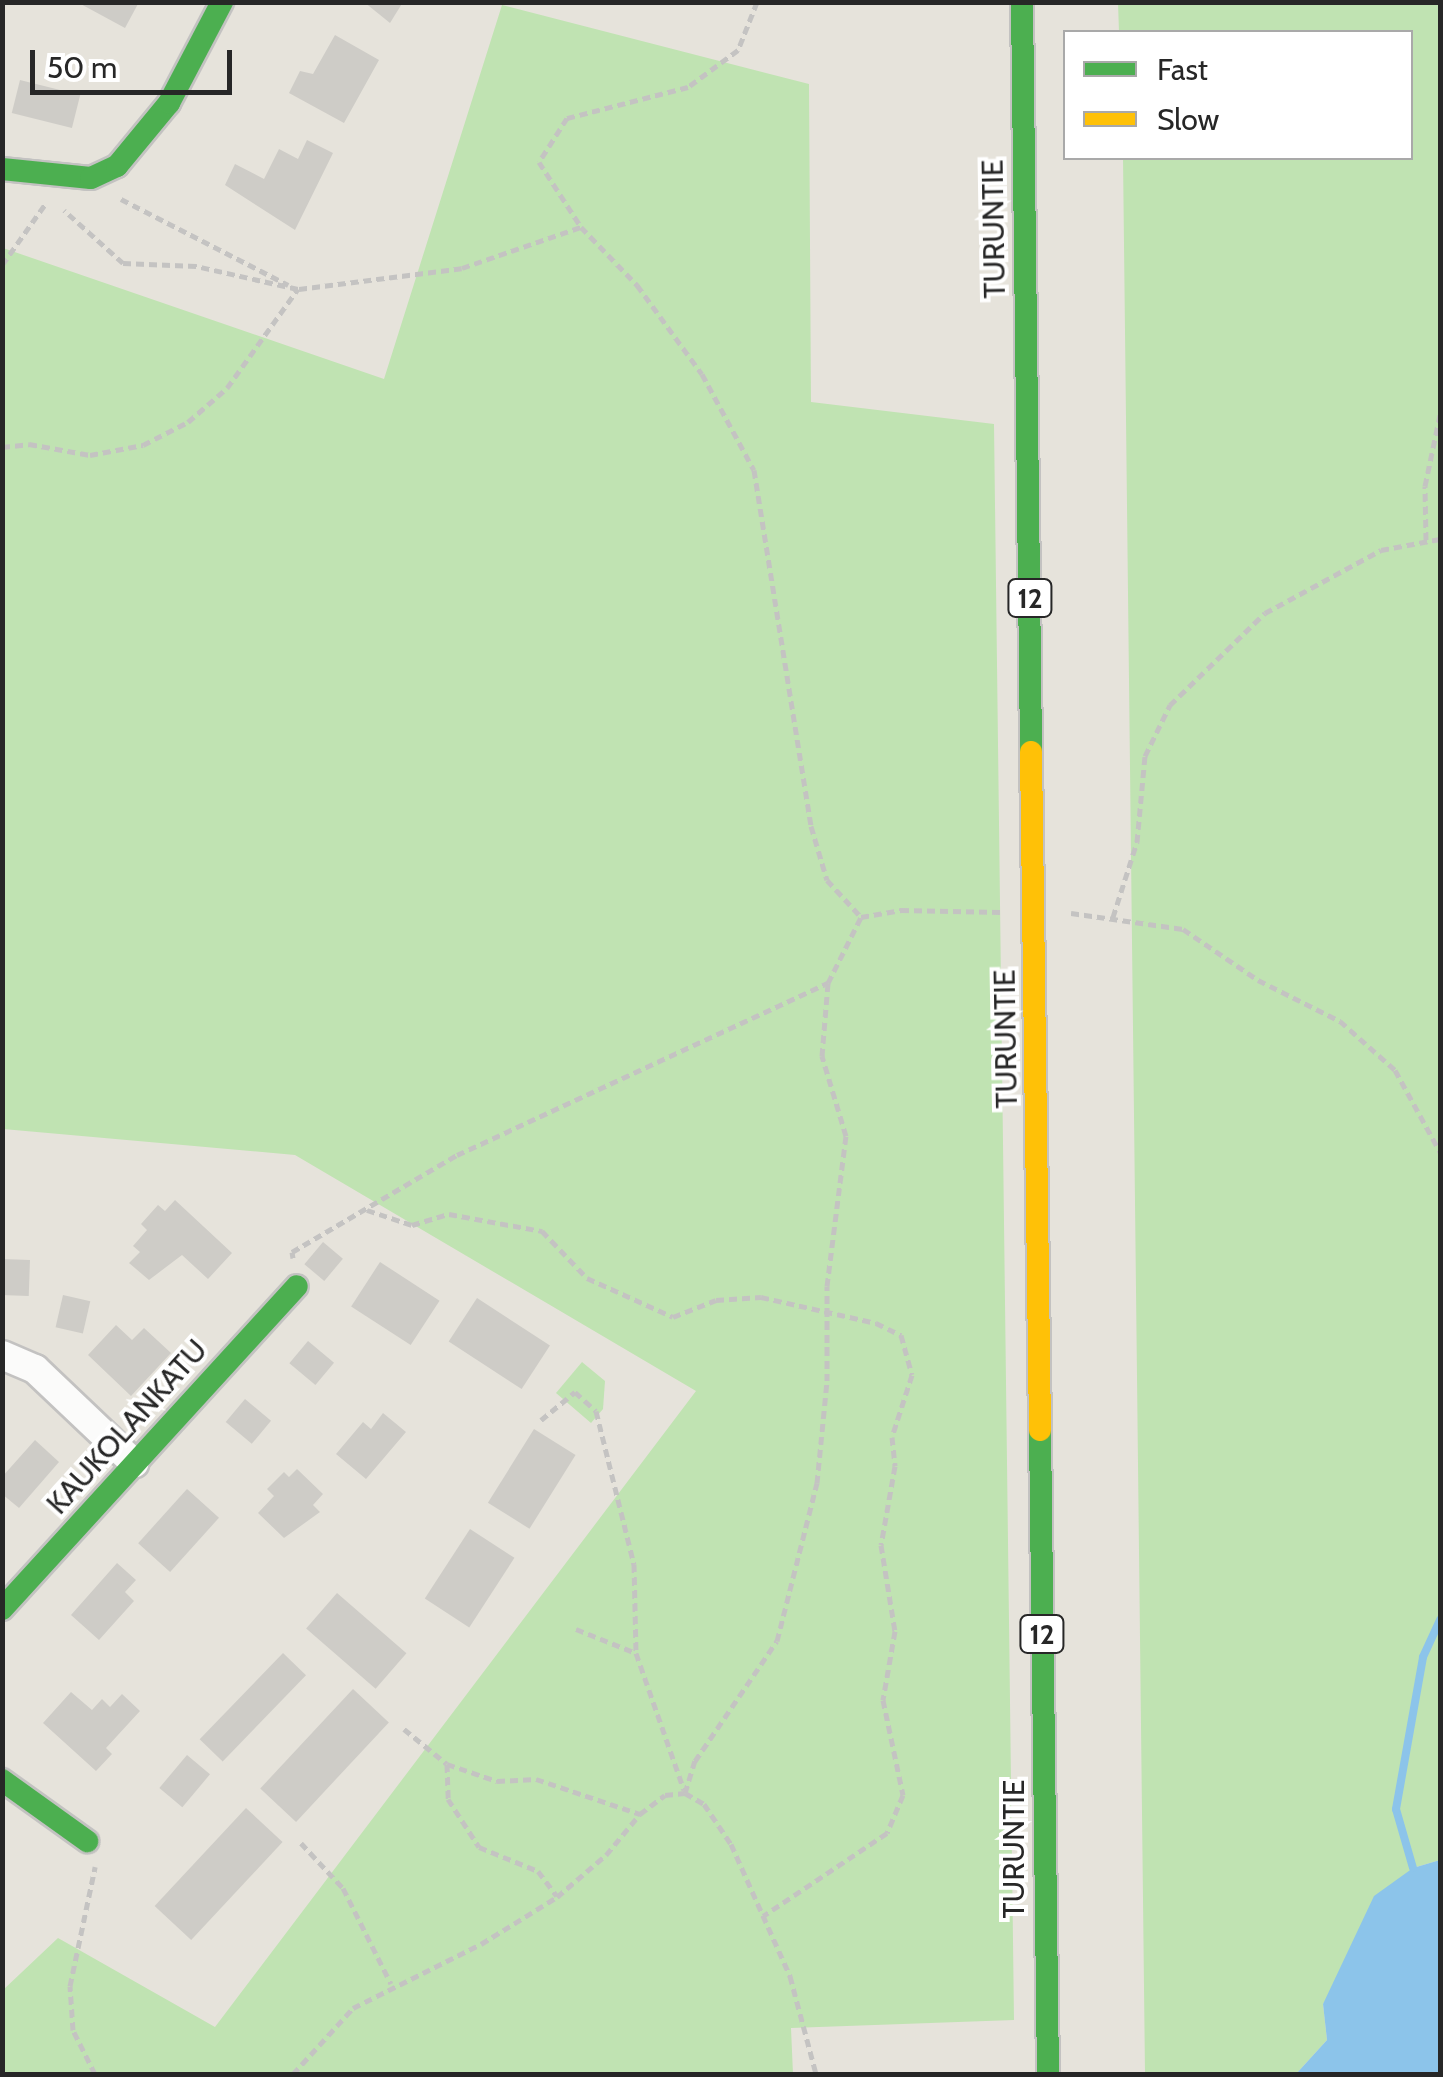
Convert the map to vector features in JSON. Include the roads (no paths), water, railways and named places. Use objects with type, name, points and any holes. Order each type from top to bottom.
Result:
[{"type":"main road","points":[[2,169],[52,179],[90,178],[117,166],[148,136],[222,2]]},
{"type":"main road","name":"TURUNTIE","points":[[1022,2],[1048,2074]]},
{"type":"main road","name":"KAUKOLANKATU","points":[[2,1608],[297,1286]]},
{"type":"main road","points":[[2,1780],[87,1841]]},
{"type":"street","points":[[2,1355],[35,1368],[134,1463]]},
{"type":"water","points":[[1440,1860],[1440,2074],[1296,2074],[1327,2040],[1323,2004],[1374,1896],[1413,1868]]},
{"type":"waterway","points":[[1413,1868],[1396,1809],[1423,1657],[1440,1620]]}]
